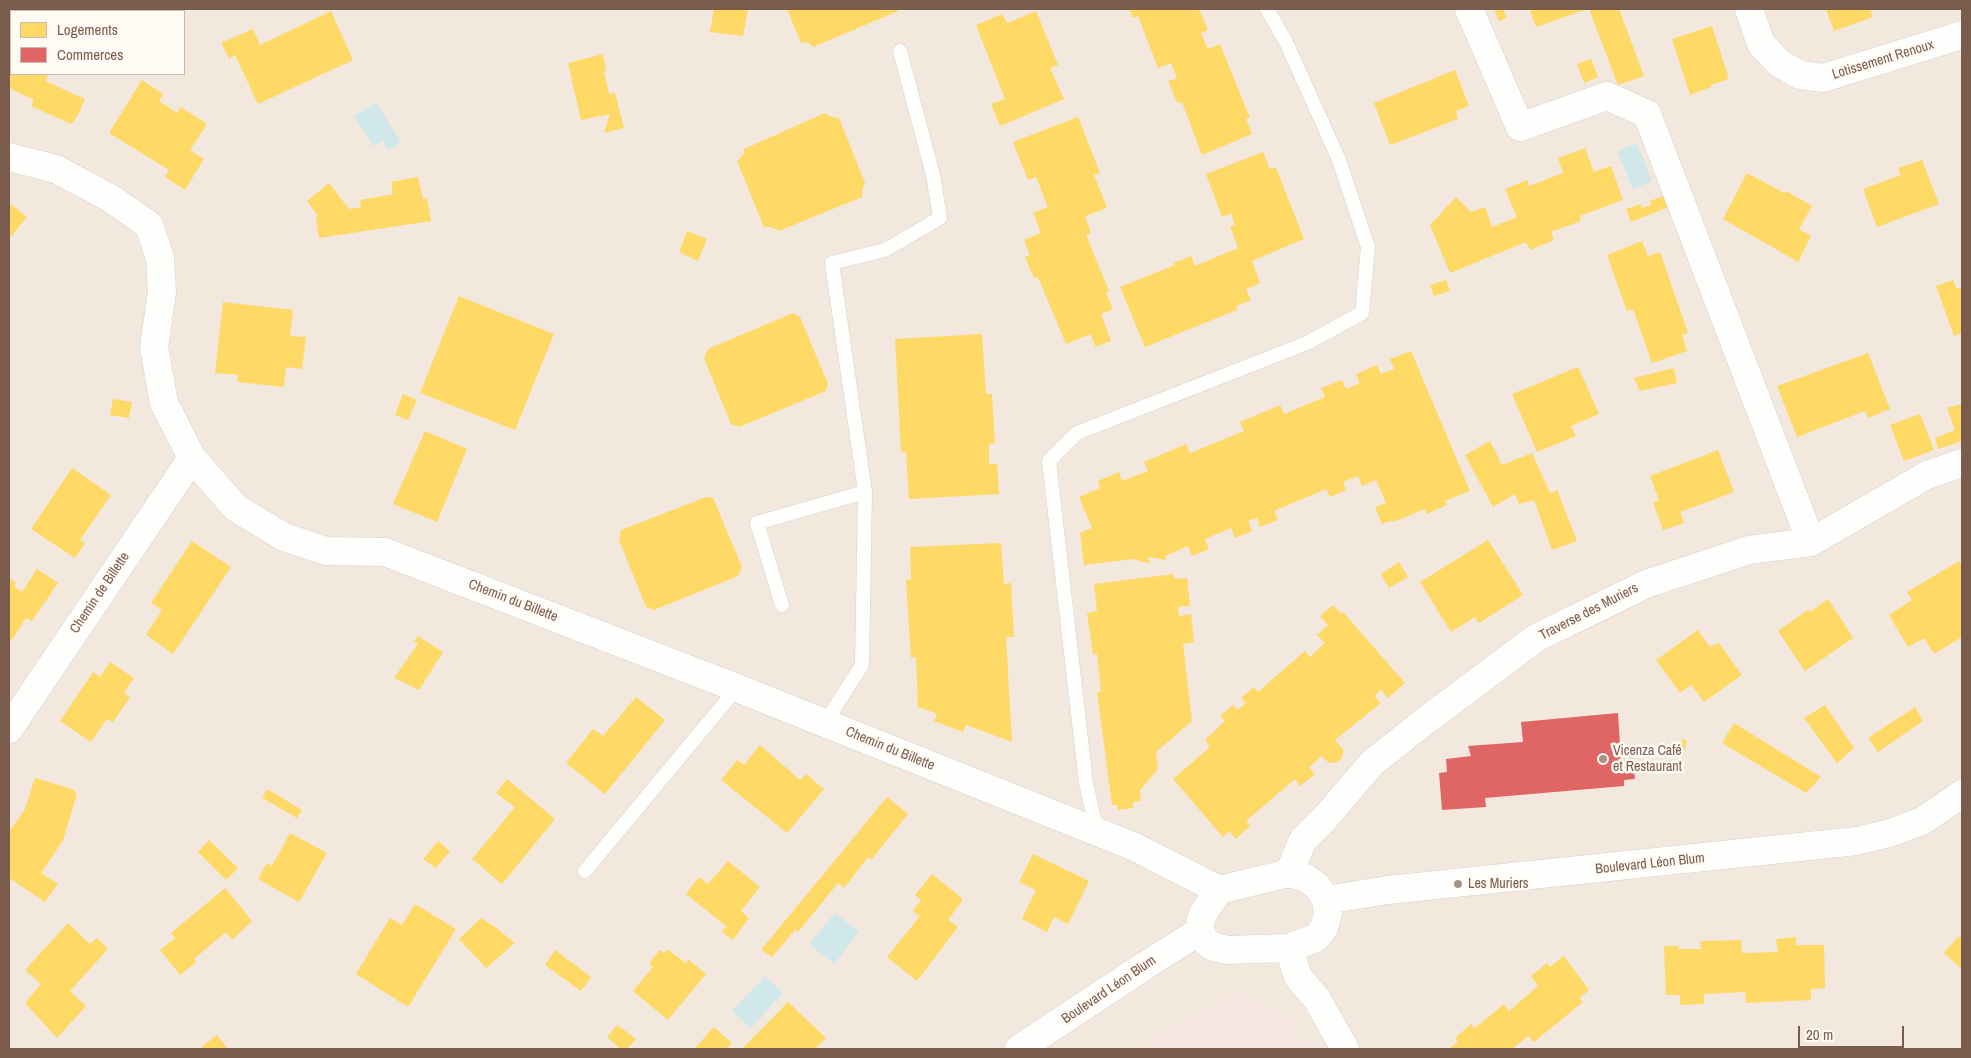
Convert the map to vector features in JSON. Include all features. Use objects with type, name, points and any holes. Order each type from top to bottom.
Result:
[{"type":"street","points":[[1469,9],[1520,127],[1607,96],[1647,114],[1811,542]]},
{"type":"street","name":"Lotissement Renoux","points":[[1749,9],[1761,44],[1779,63],[1800,75],[1823,78],[1962,35]]},
{"type":"street","name":"Chemin du Billette","points":[[9,157],[56,169],[110,198],[149,225],[160,258],[162,292],[154,347],[164,403],[192,458],[236,508],[284,537],[326,551],[386,552],[737,688],[1135,847],[1220,890]]},
{"type":"street","name":"Chemin de Billette","points":[[9,729],[192,458]]},
{"type":"street","name":"Traverse des Muriers","points":[[1288,874],[1303,840],[1325,818],[1372,763],[1536,638],[1646,584],[1749,550],[1811,542],[1927,474],[1962,463]]},
{"type":"street","name":"Boulevard Léon Blum","points":[[1326,900],[1388,890],[1857,841],[1890,833],[1922,821],[1962,794]]},
{"type":"street","points":[[1288,874],[1306,878],[1317,886],[1326,900],[1328,913],[1324,928],[1316,938],[1288,948],[1227,950],[1214,947],[1205,941],[1200,931],[1201,918],[1220,890],[1288,874]]},
{"type":"street","name":"Boulevard Léon Blum","points":[[1019,1049],[1146,964],[1200,931]]},
{"type":"street","points":[[1288,948],[1298,977],[1317,999],[1345,1049]]},
{"type":"lane","points":[[1097,832],[1086,783],[1049,461],[1077,433],[1307,343],[1362,313],[1368,247],[1339,160],[1286,42],[1268,9]]},
{"type":"lane","points":[[825,723],[862,665],[865,492],[832,263],[885,250],[940,218],[934,175],[900,52]]},
{"type":"lane","points":[[782,605],[757,524],[865,492]]},
{"type":"lane","points":[[585,872],[737,688]]},
{"type":"shaded area","points":[[9,9],[1962,9],[1962,1049],[9,1049]]},
{"type":"shaded area","points":[[1239,989],[1284,1013],[1308,1049],[1139,1049]]},
{"type":"water","points":[[376,103],[401,142],[388,150],[383,141],[373,146],[354,116]]},
{"type":"water","points":[[1637,143],[1652,181],[1633,189],[1617,151]]},
{"type":"water","points":[[835,913],[859,932],[834,964],[809,944]]},
{"type":"water","points":[[765,976],[783,993],[750,1028],[732,1011]]},
{"type":"building: Logements","points":[[714,9],[748,9],[743,36],[710,32]]},
{"type":"building: Logements","points":[[787,9],[898,9],[898,11],[813,47],[808,42],[801,43]]},
{"type":"building: Logements","points":[[1129,9],[1199,9],[1208,30],[1201,33],[1208,49],[1220,44],[1250,118],[1246,119],[1252,134],[1202,155],[1182,102],[1177,103],[1168,81],[1177,78],[1171,63],[1158,68],[1138,16],[1133,18]]},
{"type":"building: Logements","points":[[1494,9],[1503,9],[1507,18],[1499,21]]},
{"type":"building: Logements","points":[[1534,9],[1587,9],[1536,27],[1530,11]]},
{"type":"building: Logements","points":[[1589,9],[1619,9],[1644,76],[1618,85]]},
{"type":"building: Logements","points":[[1826,9],[1870,9],[1873,17],[1834,31]]},
{"type":"building: Logements","points":[[331,11],[353,60],[258,104],[235,55],[229,59],[221,43],[253,29],[260,45]]},
{"type":"building: Logements","points":[[1036,11],[1058,65],[1050,68],[1064,99],[1000,126],[991,104],[1005,99],[976,25],[1002,14],[1007,23]]},
{"type":"building: Logements","points":[[1712,26],[1729,79],[1690,95],[1672,39]]},
{"type":"building: Logements","points":[[9,37],[10,75],[48,75],[45,81],[85,99],[78,115],[71,124],[31,106],[34,100],[9,88]]},
{"type":"building: Logements","points":[[603,54],[606,69],[604,72],[609,94],[615,93],[624,128],[604,133],[610,114],[581,120],[568,63]]},
{"type":"building: Logements","points":[[1591,59],[1598,77],[1584,83],[1577,64]]},
{"type":"building: Logements","points":[[1455,70],[1469,106],[1456,111],[1458,119],[1390,145],[1374,103]]},
{"type":"building: Logements","points":[[142,80],[163,94],[159,101],[177,113],[181,107],[207,124],[190,150],[204,159],[185,190],[165,177],[169,170],[109,133]]},
{"type":"building: Logements","points":[[825,113],[831,117],[839,118],[865,183],[862,197],[779,231],[771,227],[764,227],[737,161],[744,154],[744,149]]},
{"type":"building: Logements","points":[[1078,117],[1100,173],[1094,175],[1107,208],[1085,216],[1091,233],[1086,235],[1109,291],[1106,293],[1113,309],[1101,314],[1111,341],[1096,347],[1090,334],[1066,344],[1038,277],[1034,278],[1025,257],[1030,255],[1024,240],[1041,233],[1033,213],[1048,207],[1036,177],[1028,180],[1013,142]]},
{"type":"building: Logements","points":[[1585,148],[1594,172],[1611,166],[1623,200],[1580,216],[1581,221],[1551,232],[1554,240],[1530,250],[1526,242],[1450,273],[1430,225],[1456,197],[1471,212],[1485,207],[1492,227],[1517,217],[1505,189],[1527,180],[1529,186],[1563,173],[1558,158]]},
{"type":"building: Logements","points":[[1263,152],[1270,169],[1276,168],[1304,239],[1252,261],[1260,283],[1246,289],[1251,300],[1236,306],[1237,310],[1145,347],[1120,287],[1175,265],[1174,263],[1191,256],[1195,266],[1238,248],[1230,226],[1235,225],[1231,213],[1222,217],[1206,174]]},
{"type":"building: Logements","points":[[1922,160],[1939,204],[1877,227],[1863,189],[1901,175],[1898,168]]},
{"type":"building: Logements","points":[[1747,173],[1784,193],[1786,191],[1812,206],[1799,229],[1811,236],[1798,262],[1723,219]]},
{"type":"building: Logements","points":[[418,177],[423,199],[427,198],[431,221],[319,238],[316,219],[318,216],[307,201],[329,183],[349,209],[361,207],[360,200],[393,194],[391,182]]},
{"type":"building: Logements","points":[[1666,195],[1671,206],[1631,222],[1626,209],[1641,204],[1642,208],[1651,205],[1650,201]]},
{"type":"building: Logements","points":[[9,203],[27,217],[9,239]]},
{"type":"building: Logements","points":[[687,231],[707,239],[698,261],[679,252]]},
{"type":"building: Logements","points":[[1642,241],[1648,256],[1660,252],[1688,333],[1682,335],[1687,351],[1652,363],[1633,309],[1627,311],[1607,255]]},
{"type":"building: Logements","points":[[1446,280],[1450,291],[1434,296],[1430,285]]},
{"type":"building: Logements","points":[[1953,280],[1957,289],[1962,287],[1962,333],[1954,336],[1936,286]]},
{"type":"building: Logements","points":[[459,296],[554,334],[515,430],[420,393]]},
{"type":"building: Logements","points":[[223,302],[293,310],[290,336],[306,337],[302,369],[286,367],[284,387],[237,382],[238,375],[215,373]]},
{"type":"building: Logements","points":[[793,313],[800,317],[828,384],[826,391],[739,427],[731,424],[704,358],[708,349]]},
{"type":"building: Logements","points":[[982,334],[986,394],[992,394],[995,443],[989,444],[989,464],[997,464],[999,494],[909,499],[906,452],[901,451],[895,339]]},
{"type":"building: Logements","points":[[1411,351],[1470,491],[1445,501],[1447,505],[1427,514],[1425,509],[1393,522],[1393,520],[1382,524],[1375,507],[1386,503],[1376,480],[1362,486],[1358,476],[1343,482],[1346,490],[1330,497],[1326,489],[1274,511],[1278,520],[1260,527],[1257,518],[1248,521],[1252,531],[1235,538],[1231,528],[1205,539],[1209,549],[1192,556],[1188,546],[1165,556],[1167,560],[1148,557],[1150,564],[1134,559],[1084,565],[1080,533],[1092,528],[1079,497],[1100,488],[1098,481],[1119,472],[1122,481],[1148,471],[1144,462],[1186,444],[1190,453],[1244,431],[1240,422],[1280,405],[1284,414],[1325,397],[1321,388],[1342,380],[1346,389],[1360,383],[1356,374],[1377,365],[1381,374],[1394,369],[1390,359]]},
{"type":"building: Logements","points":[[1868,353],[1890,409],[1868,418],[1865,411],[1797,437],[1777,386]]},
{"type":"building: Logements","points":[[1578,367],[1599,414],[1571,426],[1576,436],[1537,452],[1512,394]]},
{"type":"building: Logements","points":[[1674,368],[1677,383],[1640,391],[1634,378]]},
{"type":"building: Logements","points":[[403,394],[417,400],[408,420],[395,415]]},
{"type":"building: Logements","points":[[113,399],[132,402],[129,418],[110,415]]},
{"type":"building: Logements","points":[[1962,404],[1962,441],[1938,449],[1935,438],[1955,430],[1947,408]]},
{"type":"building: Logements","points":[[1920,414],[1934,450],[1904,461],[1890,425]]},
{"type":"building: Logements","points":[[425,431],[467,449],[437,522],[393,504]]},
{"type":"building: Logements","points":[[1490,441],[1502,465],[1532,453],[1550,493],[1557,490],[1577,541],[1552,550],[1534,500],[1519,504],[1515,494],[1493,507],[1465,455]]},
{"type":"building: Logements","points":[[1718,450],[1734,492],[1680,512],[1684,523],[1663,530],[1653,502],[1659,500],[1650,476]]},
{"type":"building: Logements","points":[[72,468],[111,495],[80,540],[85,543],[75,558],[31,529]]},
{"type":"building: Logements","points":[[706,497],[713,498],[742,567],[738,576],[654,610],[646,607],[619,540],[621,530]]},
{"type":"building: Logements","points":[[1488,540],[1523,595],[1479,623],[1475,617],[1451,632],[1420,582]]},
{"type":"building: Logements","points":[[192,541],[231,567],[173,654],[146,635],[162,610],[151,603]]},
{"type":"building: Logements","points":[[1001,543],[1004,584],[1011,583],[1014,637],[1006,637],[1012,742],[966,725],[963,732],[934,721],[937,714],[918,708],[916,657],[911,658],[906,580],[911,579],[910,547]]},
{"type":"building: Logements","points":[[1959,561],[1962,566],[1962,637],[1934,654],[1924,638],[1908,647],[1889,615],[1912,600],[1907,592]]},
{"type":"building: Logements","points":[[1399,562],[1408,577],[1389,588],[1381,574]]},
{"type":"building: Logements","points":[[37,569],[58,583],[32,621],[26,618],[9,644],[9,578],[16,583],[14,586],[22,592]]},
{"type":"building: Logements","points":[[1174,574],[1174,579],[1187,578],[1190,606],[1178,607],[1179,616],[1191,614],[1194,642],[1183,644],[1192,721],[1156,752],[1158,769],[1140,790],[1141,801],[1133,802],[1133,808],[1118,810],[1117,805],[1112,805],[1097,692],[1101,691],[1097,654],[1093,655],[1087,613],[1097,611],[1094,584]]},
{"type":"building: Logements","points":[[1828,599],[1853,638],[1805,671],[1778,631],[1809,609],[1810,612]]},
{"type":"building: Logements","points":[[1333,605],[1341,614],[1343,612],[1405,683],[1388,698],[1381,690],[1374,696],[1381,703],[1335,740],[1343,749],[1343,755],[1340,760],[1335,763],[1329,763],[1322,756],[1309,767],[1315,774],[1300,786],[1295,779],[1246,821],[1250,826],[1236,839],[1229,831],[1223,837],[1173,779],[1210,747],[1205,740],[1225,721],[1220,716],[1233,705],[1238,710],[1246,703],[1241,698],[1254,687],[1258,692],[1305,651],[1310,657],[1325,643],[1317,635],[1328,625],[1320,616]]},
{"type":"building: Logements","points":[[1698,630],[1710,647],[1719,643],[1742,675],[1704,702],[1691,685],[1680,693],[1656,660]]},
{"type":"building: Logements","points":[[418,636],[443,652],[419,690],[394,678],[418,644],[414,641]]},
{"type":"building: Logements","points":[[110,662],[134,678],[124,693],[130,697],[113,722],[107,719],[91,742],[60,721],[93,672],[100,677]]},
{"type":"building: Logements","points":[[636,697],[665,720],[605,794],[566,763],[593,729],[603,736]]},
{"type":"building: Logements","points":[[1825,705],[1854,748],[1837,763],[1804,718]]},
{"type":"building: Logements","points":[[1915,707],[1923,721],[1878,752],[1868,738]]},
{"type":"building: Logements","points":[[1734,723],[1821,777],[1806,793],[1722,743]]},
{"type":"building: Logements","points":[[1683,738],[1687,741],[1685,750],[1679,748]]},
{"type":"building: Logements","points":[[760,745],[800,780],[806,774],[824,789],[787,833],[721,780],[737,760],[744,765]]},
{"type":"building: Logements","points":[[35,778],[72,789],[77,794],[63,840],[41,873],[58,884],[45,902],[9,878],[9,832],[25,809]]},
{"type":"building: Logements","points":[[507,779],[555,819],[502,884],[472,859],[515,807],[496,793]]},
{"type":"building: Logements","points":[[267,789],[302,810],[297,818],[262,798]]},
{"type":"building: Logements","points":[[887,797],[908,814],[871,860],[868,857],[844,888],[838,883],[798,932],[795,930],[772,957],[761,950]]},
{"type":"building: Logements","points":[[290,833],[327,853],[299,902],[258,879],[267,863],[272,866]]},
{"type":"building: Logements","points":[[209,840],[238,868],[226,880],[198,852]]},
{"type":"building: Logements","points":[[438,841],[450,851],[436,868],[423,859]]},
{"type":"building: Logements","points":[[1033,854],[1089,881],[1068,924],[1054,917],[1047,932],[1022,919],[1036,890],[1019,882]]},
{"type":"building: Logements","points":[[728,861],[760,887],[741,911],[749,918],[733,940],[722,932],[726,926],[686,894],[699,877],[708,884]]},
{"type":"building: Logements","points":[[932,874],[963,899],[948,920],[958,927],[917,981],[887,957],[920,916],[913,911],[921,900],[915,895]]},
{"type":"building: Logements","points":[[225,888],[252,921],[232,940],[226,932],[194,959],[196,962],[180,975],[160,950],[175,938],[171,933]]},
{"type":"building: Logements","points":[[415,904],[456,929],[408,1007],[356,974],[390,918],[402,925]]},
{"type":"building: Logements","points":[[481,918],[515,943],[486,968],[459,939]]},
{"type":"building: Logements","points":[[68,923],[90,944],[97,938],[108,949],[70,991],[86,1006],[57,1038],[25,1003],[41,984],[25,970]]},
{"type":"building: Logements","points":[[1796,937],[1796,945],[1824,945],[1825,988],[1811,989],[1811,1000],[1746,1003],[1745,992],[1704,994],[1704,1004],[1680,1005],[1680,995],[1666,995],[1664,946],[1678,946],[1678,949],[1701,949],[1700,941],[1741,940],[1742,953],[1778,952],[1776,939]]},
{"type":"building: Logements","points":[[1958,937],[1962,938],[1962,969],[1944,953]]},
{"type":"building: Logements","points":[[667,949],[686,963],[688,959],[706,974],[668,1020],[633,991],[653,967],[649,963],[660,950],[664,953]]},
{"type":"building: Logements","points":[[555,950],[591,977],[581,991],[545,965]]},
{"type":"building: Logements","points":[[1564,956],[1589,990],[1579,998],[1583,1002],[1534,1042],[1528,1036],[1512,1049],[1449,1049],[1458,1042],[1455,1038],[1471,1024],[1475,1028],[1504,1004],[1509,1011],[1538,986],[1531,976],[1547,963],[1550,967]]},
{"type":"building: Logements","points":[[788,1002],[826,1038],[815,1049],[742,1049]]},
{"type":"building: Logements","points":[[617,1025],[636,1039],[627,1049],[621,1049],[607,1037]]},
{"type":"building: Logements","points":[[714,1027],[732,1043],[726,1049],[694,1049]]},
{"type":"building: Logements","points":[[217,1035],[228,1049],[199,1049],[213,1038]]},
{"type":"building: Commerces","points":[[1618,713],[1621,760],[1633,758],[1635,779],[1624,780],[1624,786],[1485,798],[1486,807],[1442,810],[1439,773],[1447,772],[1446,759],[1471,756],[1468,746],[1523,742],[1521,722]]},
{"type":"place","name":"Vicenza Café et Restaurant","points":[[1603,759]]},
{"type":"place","name":"Les Muriers","points":[[1458,884]]}]
